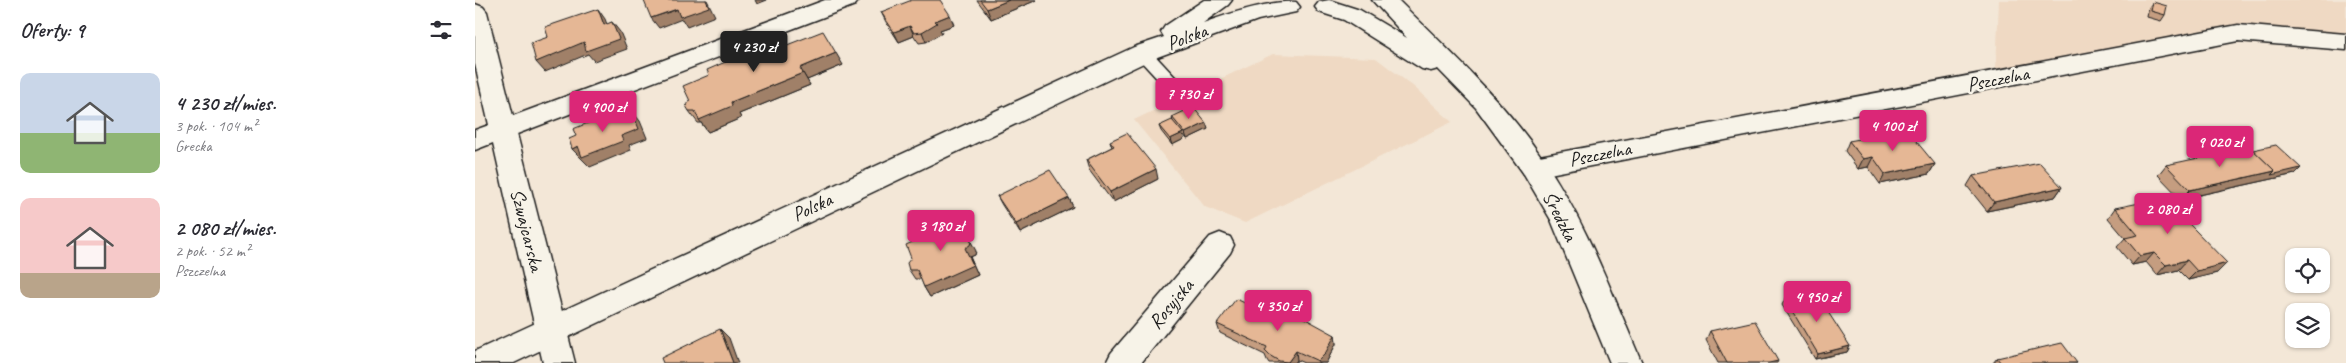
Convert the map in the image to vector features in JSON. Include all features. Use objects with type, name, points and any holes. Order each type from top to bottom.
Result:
[{"type":"street","points":[[475,140],[847,0]]},
{"type":"street","name":"Polska","points":[[1143,53],[1220,0]]},
{"type":"street","name":"Średzka","points":[[1384,0],[1503,124],[1534,167],[1564,218],[1626,363]]},
{"type":"street","name":"Polska","points":[[481,363],[1143,53],[1279,3],[1307,9],[1336,4]]},
{"type":"street","name":"Średzka","points":[[1336,4],[1466,85]]},
{"type":"street","name":"Szwajcarska","points":[[475,12],[559,363]]},
{"type":"street","name":"Pszczelna","points":[[1534,167],[2238,33],[2346,42]]},
{"type":"street","name":"Rosyjska","points":[[1122,363],[1220,245]]},
{"type":"lane","points":[[1143,53],[1182,95]]},
{"type":"shaded area","points":[[1999,0],[2346,0],[2346,34],[2239,25],[1996,69]]},
{"type":"shaded area","points":[[1273,54],[1376,58],[1414,87],[1452,122],[1245,223],[1205,207],[1134,120]]},
{"type":"building","points":[[706,0],[709,7],[680,17],[677,9],[651,18],[644,1]]},
{"type":"building","points":[[912,0],[940,0],[950,15],[935,21],[937,23],[922,32],[914,33],[910,26],[894,32],[881,12]]},
{"type":"building","points":[[980,0],[1009,0],[987,9]]},
{"type":"building","points":[[2153,2],[2167,6],[2165,15],[2151,11]]},
{"type":"building","points":[[598,9],[604,25],[612,22],[619,39],[586,51],[584,42],[536,62],[531,43],[548,37],[545,27]]},
{"type":"building","points":[[823,31],[836,53],[800,68],[803,73],[731,102],[732,106],[699,120],[695,111],[689,111],[686,106],[690,101],[683,86],[709,75],[707,70],[753,50],[760,50],[784,41],[787,45]]},
{"type":"building","points":[[1193,107],[1206,123],[1185,133],[1172,117]]},
{"type":"building","points":[[632,111],[639,129],[621,136],[623,141],[582,157],[578,146],[572,149],[569,139],[576,136],[573,129],[613,113],[615,118]]},
{"type":"building","points":[[1172,120],[1183,133],[1170,139],[1159,126]]},
{"type":"building","points":[[1907,130],[1935,164],[1885,174],[1873,157],[1863,159],[1849,141]]},
{"type":"building","points":[[1127,133],[1156,169],[1110,192],[1086,160],[1114,146],[1110,141]]},
{"type":"building","points":[[2276,145],[2301,168],[2271,175],[2275,171],[2253,150]]},
{"type":"building","points":[[2250,147],[2275,171],[2190,190],[2166,165]]},
{"type":"building","points":[[2040,163],[2062,187],[1994,202],[1973,176]]},
{"type":"building","points":[[1050,170],[1069,198],[1016,224],[997,196]]},
{"type":"building","points":[[2164,198],[2227,263],[2197,271],[2187,260],[2166,265],[2154,253],[2140,256],[2125,238],[2138,235],[2115,208]]},
{"type":"building","points":[[957,215],[971,241],[970,245],[965,248],[973,265],[924,287],[917,270],[909,270],[907,263],[911,258],[906,245],[942,229],[938,223]]},
{"type":"building","points":[[1815,292],[1850,346],[1818,354],[1785,299]]},
{"type":"building","points":[[1236,299],[1274,316],[1279,309],[1291,315],[1293,312],[1335,335],[1325,354],[1318,361],[1296,351],[1288,362],[1279,361],[1265,351],[1267,347],[1217,324]]},
{"type":"building","points":[[1755,321],[1778,361],[1769,363],[1727,363],[1710,331]]},
{"type":"building","points":[[720,329],[733,363],[663,363],[661,358]]},
{"type":"building","points":[[2062,343],[2077,363],[2001,363],[1997,358]]}]
